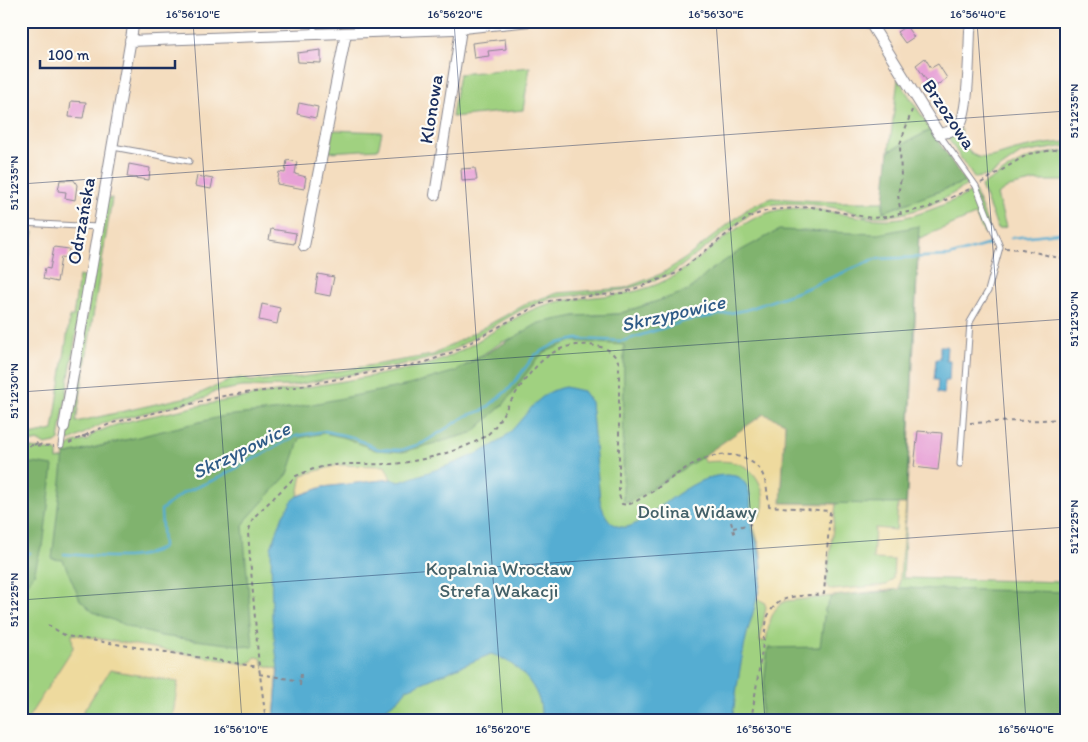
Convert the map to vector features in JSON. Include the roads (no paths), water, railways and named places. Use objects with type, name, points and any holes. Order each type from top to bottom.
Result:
[{"type":"street","name":"Odrzańska","points":[[64,427],[134,21]]},
{"type":"street","points":[[130,41],[461,29],[530,21]]},
{"type":"street","name":"Brzozowa","points":[[869,21],[939,134]]},
{"type":"street","points":[[939,134],[953,130],[960,124],[965,110],[970,31],[973,21]]},
{"type":"street","name":"Klonowa","points":[[435,195],[461,29]]},
{"type":"street","points":[[304,246],[346,33]]},
{"type":"lane","points":[[314,21],[314,34]]},
{"type":"lane","name":"Brzozowa","points":[[939,134],[976,186],[1000,248],[988,292],[970,322],[960,464]]},
{"type":"lane","points":[[112,147],[189,161]]},
{"type":"lane","points":[[21,223],[98,227]]},
{"type":"lane","points":[[61,445],[64,427]]},
{"type":"water","points":[[940,346],[947,346],[946,360],[950,360],[949,381],[945,381],[944,394],[937,393],[938,380],[934,380],[936,359],[940,359]]},
{"type":"water","name":"Kopalnia Wrocław Strefa Wakacji","points":[[565,387],[583,391],[591,402],[600,500],[605,515],[612,523],[621,527],[633,525],[692,485],[715,476],[739,477],[748,488],[751,523],[762,561],[762,575],[744,648],[732,721],[536,721],[541,716],[538,696],[533,686],[510,663],[491,654],[407,689],[399,699],[377,715],[377,721],[274,721],[278,669],[272,619],[271,548],[283,515],[292,501],[298,496],[323,487],[391,479],[400,482],[472,456],[486,450],[508,434],[540,399],[555,390]]},
{"type":"waterway","name":"Skrzypowice","points":[[1011,238],[1067,232]]},
{"type":"waterway","name":"Skrzypowice","points":[[64,554],[130,557],[154,552],[163,546],[161,510],[183,493],[216,479],[296,436],[325,431],[352,437],[378,449],[402,450],[423,443],[466,416],[484,410],[510,388],[535,355],[555,344],[577,339],[623,341],[685,321],[746,310],[800,291],[875,259],[949,256],[990,244]]},
{"type":"waterway","name":"Skrzypowice","points":[[21,554],[30,553]]},
{"type":"park label","name":"Dolina Widawy","points":[[697,511]]}]
